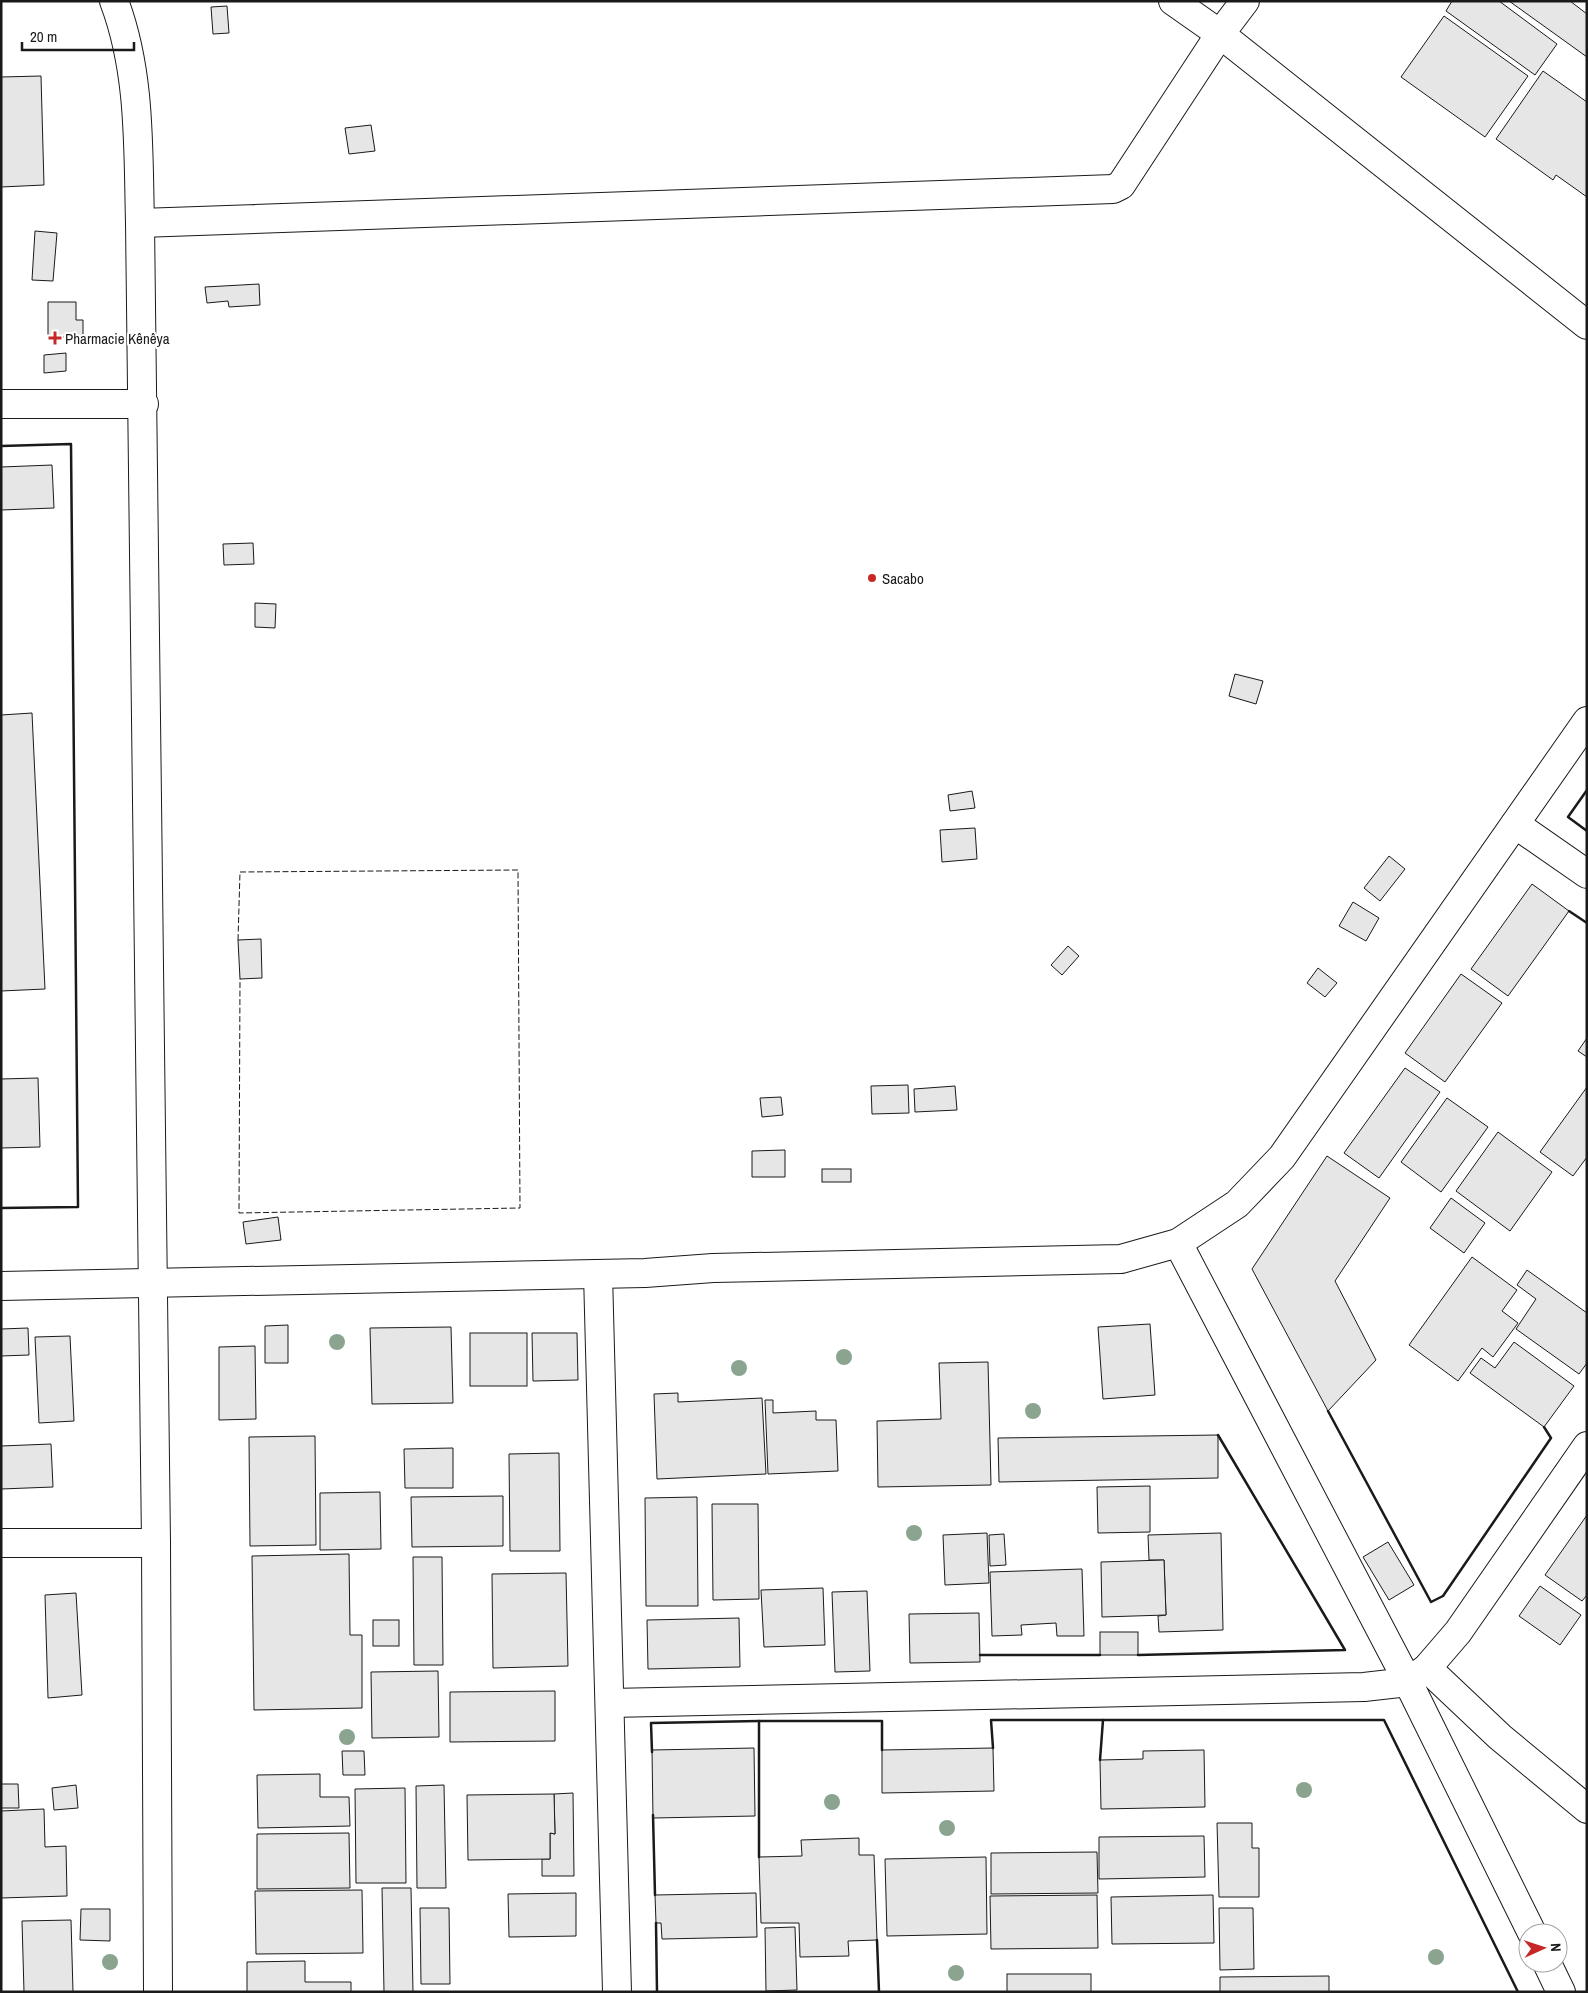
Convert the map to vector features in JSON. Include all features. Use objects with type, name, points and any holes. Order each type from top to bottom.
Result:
[{"type":"street","points":[[114,1],[122,22],[137,103],[140,223],[144,404],[154,1284],[158,1992]]},
{"type":"street","points":[[1173,1],[1220,34],[1587,325]]},
{"type":"street","points":[[140,223],[1113,189],[1121,185],[1220,34],[1245,1]]},
{"type":"street","points":[[1,404],[144,404]]},
{"type":"street","points":[[1,1286],[598,1274],[713,1268],[1122,1259],[1178,1242],[1238,1204],[1282,1157],[1587,721]]},
{"type":"street","points":[[1515,824],[1587,874]]},
{"type":"street","points":[[1178,1242],[1418,1675],[1528,1923]]},
{"type":"street","points":[[598,1274],[617,1992]]},
{"type":"street","points":[[610,1703],[1364,1686],[1418,1675],[1458,1632],[1587,1446]]},
{"type":"street","points":[[1,1543],[156,1543]]},
{"type":"street","points":[[1418,1675],[1500,1737],[1587,1809]]},
{"type":"street","points":[[1552,1973],[1561,1992]]},
{"type":"building","points":[[1452,1],[1499,1],[1557,44],[1535,75],[1446,11]]},
{"type":"building","points":[[1509,1],[1570,1],[1587,14],[1587,57]]},
{"type":"building","points":[[227,6],[229,33],[213,34],[211,7]]},
{"type":"building","points":[[1444,16],[1528,76],[1485,137],[1401,77]]},
{"type":"building","points":[[1543,71],[1587,102],[1587,197],[1556,175],[1553,180],[1496,139]]},
{"type":"building","points":[[41,76],[44,185],[1,187],[1,77]]},
{"type":"building","points":[[371,125],[375,151],[349,154],[345,128]]},
{"type":"building","points":[[35,231],[57,233],[53,281],[32,280]]},
{"type":"building","points":[[259,284],[260,305],[229,307],[228,301],[207,303],[205,287]]},
{"type":"building","points":[[48,302],[76,302],[76,320],[83,320],[83,337],[48,337]]},
{"type":"building","points":[[66,353],[66,371],[44,373],[44,355]]},
{"type":"building","points":[[52,465],[54,508],[1,510],[1,467]]},
{"type":"building","points":[[253,543],[254,564],[224,565],[223,544]]},
{"type":"building","points":[[255,603],[276,604],[275,628],[255,627]]},
{"type":"building","points":[[1235,674],[1263,681],[1256,704],[1229,696]]},
{"type":"building","points":[[32,713],[45,989],[1,991],[1,715]]},
{"type":"building","points":[[972,791],[975,808],[950,811],[948,795]]},
{"type":"building","points":[[975,828],[977,859],[942,862],[940,830]]},
{"type":"building","points":[[1389,856],[1405,869],[1380,901],[1364,888]]},
{"type":"building","points":[[1532,884],[1569,911],[1508,996],[1471,969]]},
{"type":"building","points":[[1353,902],[1379,918],[1366,941],[1339,926]]},
{"type":"building","points":[[261,939],[262,978],[240,979],[238,940]]},
{"type":"building","points":[[1068,946],[1079,956],[1062,975],[1051,965]]},
{"type":"building","points":[[1318,968],[1337,983],[1325,997],[1307,983]]},
{"type":"building","points":[[1461,974],[1502,1003],[1445,1082],[1405,1053]]},
{"type":"building","points":[[1587,1038],[1587,1057],[1578,1051]]},
{"type":"building","points":[[1405,1068],[1440,1092],[1379,1178],[1344,1153]]},
{"type":"building","points":[[38,1078],[40,1147],[1,1148],[1,1079]]},
{"type":"building","points":[[908,1085],[909,1113],[872,1114],[871,1086]]},
{"type":"building","points":[[955,1086],[957,1110],[915,1112],[914,1089]]},
{"type":"building","points":[[1587,1087],[1587,1157],[1573,1176],[1540,1152]]},
{"type":"building","points":[[781,1097],[783,1115],[762,1117],[760,1098]]},
{"type":"building","points":[[1447,1098],[1488,1127],[1441,1192],[1401,1162]]},
{"type":"building","points":[[1498,1132],[1552,1172],[1510,1231],[1456,1191]]},
{"type":"building","points":[[785,1150],[785,1177],[752,1177],[752,1151]]},
{"type":"building","points":[[1327,1156],[1390,1198],[1335,1281],[1376,1360],[1328,1411],[1252,1269]]},
{"type":"building","points":[[822,1169],[851,1169],[851,1182],[822,1182]]},
{"type":"building","points":[[1451,1198],[1485,1223],[1464,1253],[1430,1228]]},
{"type":"building","points":[[278,1217],[281,1240],[246,1244],[243,1222]]},
{"type":"building","points":[[1472,1257],[1517,1290],[1502,1311],[1518,1323],[1493,1357],[1482,1348],[1458,1381],[1409,1345]]},
{"type":"building","points":[[1527,1270],[1587,1313],[1587,1363],[1579,1374],[1516,1329],[1536,1299],[1517,1285]]},
{"type":"building","points":[[1150,1324],[1155,1395],[1103,1399],[1098,1327]]},
{"type":"building","points":[[288,1325],[288,1363],[265,1363],[265,1326]]},
{"type":"building","points":[[451,1327],[453,1403],[372,1404],[370,1328]]},
{"type":"building","points":[[28,1328],[29,1355],[1,1356],[1,1329]]},
{"type":"building","points":[[470,1333],[527,1333],[527,1386],[470,1386]]},
{"type":"building","points":[[532,1333],[577,1333],[578,1380],[533,1381]]},
{"type":"building","points":[[70,1336],[74,1421],[39,1423],[35,1337]]},
{"type":"building","points":[[1514,1342],[1574,1386],[1544,1427],[1470,1373],[1481,1358],[1495,1368]]},
{"type":"building","points":[[255,1346],[256,1419],[219,1420],[219,1347]]},
{"type":"building","points":[[988,1362],[991,1485],[878,1487],[877,1421],[941,1419],[939,1363]]},
{"type":"building","points":[[678,1393],[678,1402],[762,1398],[766,1474],[657,1479],[654,1394]]},
{"type":"building","points":[[765,1400],[773,1400],[773,1413],[816,1411],[816,1420],[836,1420],[838,1471],[768,1474]]},
{"type":"building","points":[[1218,1435],[1218,1478],[999,1482],[998,1438]]},
{"type":"building","points":[[315,1436],[316,1545],[250,1546],[249,1437]]},
{"type":"building","points":[[51,1444],[53,1487],[1,1489],[1,1446]]},
{"type":"building","points":[[453,1448],[453,1488],[405,1488],[404,1449]]},
{"type":"building","points":[[559,1453],[560,1551],[510,1551],[509,1454]]},
{"type":"building","points":[[1150,1486],[1150,1532],[1098,1533],[1097,1487]]},
{"type":"building","points":[[380,1492],[381,1549],[320,1550],[320,1493]]},
{"type":"building","points":[[503,1496],[503,1546],[412,1547],[411,1497]]},
{"type":"building","points":[[697,1497],[698,1606],[646,1606],[645,1498]]},
{"type":"building","points":[[712,1504],[758,1504],[759,1599],[713,1600]]},
{"type":"building","points":[[1587,1515],[1587,1595],[1582,1601],[1545,1575]]},
{"type":"building","points":[[987,1533],[989,1583],[945,1585],[943,1535]]},
{"type":"building","points":[[1221,1533],[1223,1630],[1159,1632],[1158,1616],[1166,1615],[1164,1560],[1149,1560],[1148,1535]]},
{"type":"building","points":[[1004,1534],[1006,1565],[990,1566],[989,1535]]},
{"type":"building","points":[[1388,1542],[1414,1585],[1389,1600],[1363,1557]]},
{"type":"building","points":[[349,1554],[350,1635],[362,1635],[362,1708],[254,1710],[252,1556]]},
{"type":"building","points":[[413,1557],[442,1557],[443,1665],[414,1665]]},
{"type":"building","points":[[1164,1560],[1166,1615],[1102,1617],[1101,1562]]},
{"type":"building","points":[[1082,1569],[1084,1636],[1057,1636],[1056,1623],[1021,1625],[1022,1635],[992,1636],[990,1572]]},
{"type":"building","points":[[566,1573],[568,1666],[493,1668],[492,1574]]},
{"type":"building","points":[[1540,1586],[1581,1615],[1560,1645],[1519,1616]]},
{"type":"building","points":[[823,1588],[825,1645],[764,1647],[761,1590]]},
{"type":"building","points":[[867,1591],[870,1671],[835,1672],[832,1592]]},
{"type":"building","points":[[76,1593],[82,1695],[48,1698],[45,1595]]},
{"type":"building","points":[[979,1613],[980,1662],[910,1663],[909,1614]]},
{"type":"building","points":[[739,1618],[740,1667],[648,1669],[647,1620]]},
{"type":"building","points":[[373,1620],[399,1620],[399,1646],[373,1646]]},
{"type":"building","points":[[1100,1632],[1138,1632],[1138,1655],[1100,1655]]},
{"type":"building","points":[[438,1671],[439,1737],[372,1738],[371,1672]]},
{"type":"building","points":[[555,1691],[555,1741],[450,1742],[450,1692]]},
{"type":"building","points":[[754,1748],[755,1816],[653,1818],[652,1750]]},
{"type":"building","points":[[993,1748],[994,1791],[882,1793],[882,1750]]},
{"type":"building","points":[[1204,1750],[1205,1807],[1101,1809],[1100,1760],[1143,1759],[1143,1751]]},
{"type":"building","points":[[342,1751],[364,1751],[365,1775],[343,1775]]},
{"type":"building","points":[[320,1774],[320,1797],[349,1797],[350,1826],[258,1828],[257,1775]]},
{"type":"building","points":[[1,1784],[18,1784],[19,1808],[1,1808]]},
{"type":"building","points":[[76,1785],[78,1808],[54,1810],[52,1788]]},
{"type":"building","points":[[444,1785],[446,1888],[417,1888],[416,1786]]},
{"type":"building","points":[[405,1788],[406,1883],[356,1883],[355,1789]]},
{"type":"building","points":[[573,1793],[574,1876],[542,1876],[542,1859],[550,1859],[550,1833],[555,1834],[554,1794]]},
{"type":"building","points":[[554,1794],[555,1834],[550,1833],[550,1859],[468,1860],[467,1795]]},
{"type":"building","points":[[44,1809],[45,1847],[66,1846],[67,1896],[1,1898],[1,1811]]},
{"type":"building","points":[[1217,1823],[1252,1823],[1252,1848],[1259,1848],[1259,1897],[1219,1897]]},
{"type":"building","points":[[349,1833],[350,1888],[257,1889],[257,1834]]},
{"type":"building","points":[[1204,1836],[1205,1877],[1099,1879],[1099,1837]]},
{"type":"building","points":[[859,1838],[859,1855],[874,1855],[877,1940],[848,1941],[849,1956],[800,1957],[799,1923],[761,1923],[759,1857],[802,1856],[801,1840]]},
{"type":"building","points":[[1097,1852],[1098,1893],[991,1894],[991,1853]]},
{"type":"building","points":[[986,1857],[987,1934],[887,1936],[885,1859]]},
{"type":"building","points":[[382,1888],[411,1888],[413,1992],[384,1992]]},
{"type":"building","points":[[362,1890],[363,1953],[256,1954],[255,1891]]},
{"type":"building","points":[[576,1893],[576,1936],[509,1937],[508,1894]]},
{"type":"building","points":[[756,1893],[757,1937],[662,1939],[661,1923],[656,1923],[655,1895]]},
{"type":"building","points":[[1097,1895],[1098,1948],[991,1949],[990,1896]]},
{"type":"building","points":[[1213,1895],[1214,1943],[1112,1944],[1111,1897]]},
{"type":"building","points":[[420,1908],[449,1908],[450,1984],[421,1984]]},
{"type":"building","points":[[1219,1908],[1253,1908],[1254,1969],[1220,1970]]},
{"type":"building","points":[[81,1909],[110,1909],[110,1941],[80,1940]]},
{"type":"building","points":[[71,1920],[73,1992],[24,1992],[22,1921]]},
{"type":"building","points":[[795,1927],[797,1990],[766,1991],[765,1928]]},
{"type":"building","points":[[305,1961],[305,1982],[351,1982],[351,1992],[247,1992],[247,1962]]},
{"type":"building","points":[[1007,1974],[1091,1974],[1091,1992],[1007,1992]]},
{"type":"building","points":[[1329,1976],[1329,1992],[1220,1992],[1220,1977]]},
{"type":"fence","points":[[238,940],[240,872],[518,870],[520,1208],[239,1213],[240,979]]},
{"type":"wall","points":[[1,446],[71,444],[78,1207],[1,1208]]},
{"type":"wall","points":[[1587,790],[1568,817],[1587,831]]},
{"type":"wall","points":[[1569,911],[1587,923]]},
{"type":"wall","points":[[1328,1411],[1431,1602],[1443,1596],[1551,1438],[1544,1427]]},
{"type":"wall","points":[[1138,1655],[1345,1650],[1218,1435]]},
{"type":"wall","points":[[980,1655],[1100,1655]]},
{"type":"wall","points":[[993,1748],[991,1720],[1103,1720]]},
{"type":"wall","points":[[1100,1760],[1103,1720],[1384,1720],[1518,1992]]},
{"type":"wall","points":[[652,1752],[651,1723],[759,1721]]},
{"type":"wall","points":[[759,1857],[759,1721],[882,1721],[882,1750]]},
{"type":"wall","points":[[653,1815],[655,1895]]},
{"type":"wall","points":[[656,1923],[657,1992]]},
{"type":"wall","points":[[877,1940],[879,1992]]},
{"type":"place","name":"Pharmacie Kênêya","points":[[55,338]]},
{"type":"place","name":"Sacabo","points":[[872,578]]}]
